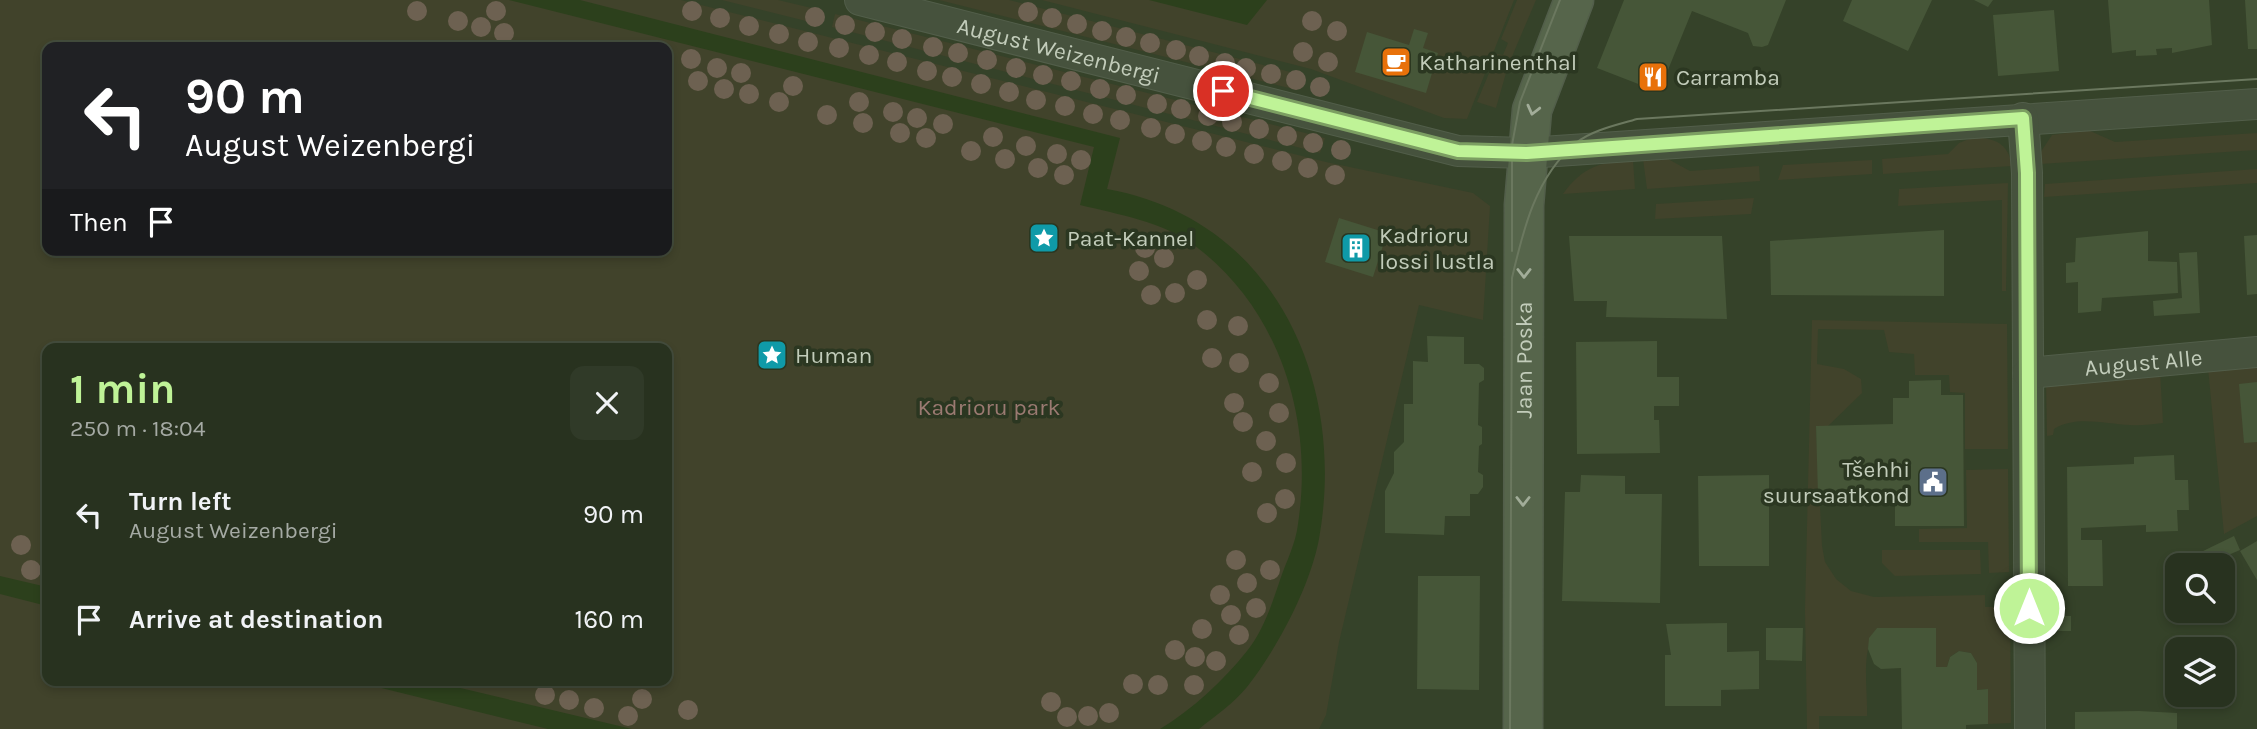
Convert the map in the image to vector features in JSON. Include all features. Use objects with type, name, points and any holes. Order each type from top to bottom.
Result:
[{"type":"street","name":"August Weizenbergi","points":[[860,0],[1446,148],[1527,153],[2257,104]]},
{"type":"street","name":"Jaan Poska","points":[[1523,729],[1524,225],[1527,153],[1532,110],[1573,0]]},
{"type":"street","points":[[2023,118],[2030,729]]},
{"type":"street","name":"August Alle","points":[[2028,373],[2257,352]]},
{"type":"green space","name":"Kadrioru park","points":[[0,0],[681,0],[1326,162],[1473,193],[1490,206],[1483,320],[1419,305],[1339,642],[1326,715],[1319,729],[0,729]]},
{"type":"green space","points":[[722,0],[778,0],[820,10],[822,17],[818,24]]},
{"type":"green space","points":[[939,0],[1009,0],[1302,75],[1297,90]]},
{"type":"green space","points":[[1042,0],[1514,0],[1467,119],[1444,118],[1311,69]]},
{"type":"green space","points":[[1517,0],[1536,0],[1508,66],[1496,108],[1477,102],[1497,54],[1503,55],[1508,43],[1501,39]]},
{"type":"green space","points":[[835,14],[1325,138],[1320,153],[832,27]]},
{"type":"green space","points":[[2088,130],[2115,142],[2257,133],[2257,150],[2040,164],[2040,153],[2052,135]]},
{"type":"green space","points":[[1974,137],[1999,143],[2007,152],[2012,166],[1883,174],[1882,159],[1948,154],[1959,143]]},
{"type":"green space","points":[[1643,159],[1668,159],[1690,171],[1759,166],[1760,181],[1647,189]]},
{"type":"green space","points":[[1633,160],[1635,189],[1563,194],[1578,177],[1594,167]]},
{"type":"green space","points":[[1872,160],[1872,174],[1778,180],[1783,165]]},
{"type":"green space","points":[[2257,169],[2257,183],[2044,197],[2045,184]]},
{"type":"green space","points":[[2008,183],[2006,291],[2002,291],[2002,200],[1898,206],[1899,189]]},
{"type":"green space","points":[[1754,198],[1751,214],[1655,219],[1656,204]]},
{"type":"green space","points":[[1812,320],[2007,324],[2008,449],[1965,449],[1965,393],[1950,392],[1949,375],[1915,375],[1914,354],[1889,352],[1884,330],[1818,329],[1817,364],[1844,369],[1861,379],[1862,393],[1828,426],[1816,427],[1822,546],[1825,562],[1836,579],[1851,591],[1874,597],[1985,595],[1985,607],[2010,607],[2011,723],[1988,724],[1988,689],[1977,690],[1977,663],[1971,653],[1959,651],[1950,657],[1947,667],[1936,667],[1936,628],[1877,628],[1868,647],[1867,716],[1819,716],[1819,729],[1807,729],[1805,610]]},
{"type":"green space","points":[[2257,363],[2257,516],[2224,534],[2208,368]]},
{"type":"green space","points":[[2160,371],[2163,423],[2134,425],[2071,422],[2054,429],[2053,435],[2047,436],[2046,380]]},
{"type":"green space","points":[[2008,469],[2009,572],[1989,573],[1988,542],[1919,542],[1919,529],[1967,528],[1966,470]]},
{"type":"green space","points":[[1882,550],[1980,550],[1981,574],[1895,576],[1882,563]]},
{"type":"shaded area","points":[[509,0],[580,0],[1120,138],[1107,189],[1165,206],[1215,234],[1255,272],[1286,316],[1309,367],[1321,422],[1325,480],[1319,539],[1315,558],[1291,617],[1242,693],[1199,729],[1160,729],[1207,694],[1228,673],[1253,643],[1266,617],[1293,545],[1298,524],[1302,485],[1301,446],[1295,407],[1269,334],[1249,301],[1224,271],[1194,245],[1168,230],[1080,205],[1094,147]]},
{"type":"shaded area","points":[[1149,0],[1267,0],[1247,25]]},
{"type":"shaded area","points":[[0,576],[42,586],[42,605],[0,594]]},
{"type":"shaded area","points":[[373,686],[452,686],[632,729],[548,729]]},
{"type":"building","points":[[1624,0],[1786,0],[1768,45],[1762,47],[1753,46],[1748,33],[1692,11],[1659,92],[1597,68]]},
{"type":"building","points":[[1852,0],[1932,0],[1908,51],[1843,21]]},
{"type":"building","points":[[1974,0],[1993,0],[1988,7]]},
{"type":"building","points":[[2108,0],[2209,0],[2212,45],[2172,53],[2172,48],[2156,49],[2157,55],[2136,56],[2136,50],[2112,53]]},
{"type":"building","points":[[2245,0],[2257,0],[2257,49],[2248,49]]},
{"type":"building","points":[[2054,10],[2059,71],[1998,76],[1993,15]]},
{"type":"building","name":"Katharinenthal","points":[[1414,29],[1428,33],[1423,48],[1438,53],[1426,93],[1355,72],[1367,32],[1409,45]]},
{"type":"building","name":"Kadrioru lossi lustla","points":[[1339,218],[1387,233],[1373,277],[1325,262]]},
{"type":"building","points":[[1944,230],[1944,296],[1771,295],[1770,241]]},
{"type":"building","points":[[2148,231],[2148,261],[2177,262],[2178,293],[2102,298],[2101,311],[2078,313],[2078,282],[2066,283],[2066,263],[2075,262],[2076,238]]},
{"type":"building","points":[[2257,235],[2257,294],[2247,295],[2244,236]]},
{"type":"building","points":[[1569,236],[1722,236],[1727,319],[1606,317],[1607,301],[1574,301]]},
{"type":"building","points":[[2197,252],[2200,313],[2154,316],[2153,301],[2182,298],[2179,253]]},
{"type":"building","points":[[1427,336],[1464,337],[1464,364],[1479,364],[1484,368],[1484,380],[1479,383],[1478,425],[1482,427],[1478,472],[1483,475],[1483,487],[1478,494],[1470,494],[1470,516],[1445,516],[1444,535],[1385,533],[1385,491],[1394,473],[1394,452],[1404,442],[1404,404],[1413,404],[1413,361],[1428,362]]},
{"type":"building","points":[[1657,341],[1657,377],[1679,377],[1679,406],[1654,406],[1654,420],[1659,420],[1660,453],[1577,454],[1576,342]]},
{"type":"building","points":[[1941,380],[1941,395],[1963,395],[1964,526],[1895,526],[1895,493],[1818,495],[1816,426],[1893,424],[1893,398],[1909,398],[1909,381]]},
{"type":"building","points":[[2257,382],[2257,442],[2244,443],[2239,384]]},
{"type":"building","points":[[2174,455],[2175,480],[2188,480],[2189,510],[2177,510],[2178,531],[2146,532],[2146,525],[2081,528],[2081,540],[2102,540],[2103,586],[2068,586],[2067,467],[2134,464],[2134,457]]},
{"type":"building","points":[[1581,475],[1625,476],[1625,494],[1662,494],[1660,603],[1562,601],[1565,492],[1580,492]]},
{"type":"building","points":[[1769,475],[1769,566],[1699,566],[1698,476]]},
{"type":"building","points":[[2234,536],[2240,550],[2233,553],[2199,553]]},
{"type":"building","points":[[2257,541],[2257,580],[2240,551]]},
{"type":"building","points":[[1418,576],[1480,576],[1479,690],[1417,689]]},
{"type":"building","points":[[2058,616],[2071,616],[2071,631],[2058,631]]},
{"type":"building","points":[[1727,623],[1727,652],[1759,651],[1759,689],[1721,690],[1721,706],[1665,706],[1665,655],[1671,655],[1666,624]]},
{"type":"building","points":[[1766,628],[1803,628],[1802,661],[1766,660]]},
{"type":"building","points":[[1877,628],[1936,628],[1936,667],[1947,667],[1950,657],[1959,651],[1971,653],[1977,663],[1977,690],[1988,689],[1988,724],[1966,725],[1966,729],[1902,729],[1901,668],[1881,669],[1874,664],[1868,649],[1869,638]]},
{"type":"building","points":[[2075,712],[2177,713],[2177,729],[2075,729]]},
{"type":"tram line","points":[[1512,251],[1512,145],[1520,102],[1560,0]]},
{"type":"tram line","points":[[1510,729],[1512,278],[1521,241],[1541,188],[1562,156],[1576,143],[1597,131],[1637,119],[2257,79]]},
{"type":"place","name":"Katharinenthal","points":[[1396,62]]},
{"type":"place","name":"Carramba","points":[[1653,77]]},
{"type":"place","name":"Paat-Kannel","points":[[1044,238]]},
{"type":"place","name":"Kadrioru lossi lustla","points":[[1356,248]]},
{"type":"place","name":"Human","points":[[772,355]]},
{"type":"place","name":"Tšehhi suursaatkond","points":[[1933,482]]},
{"type":"route","points":[[1223,91],[1434,146],[1478,152],[1527,153],[2023,118],[2027,173],[2029,608]]}]
